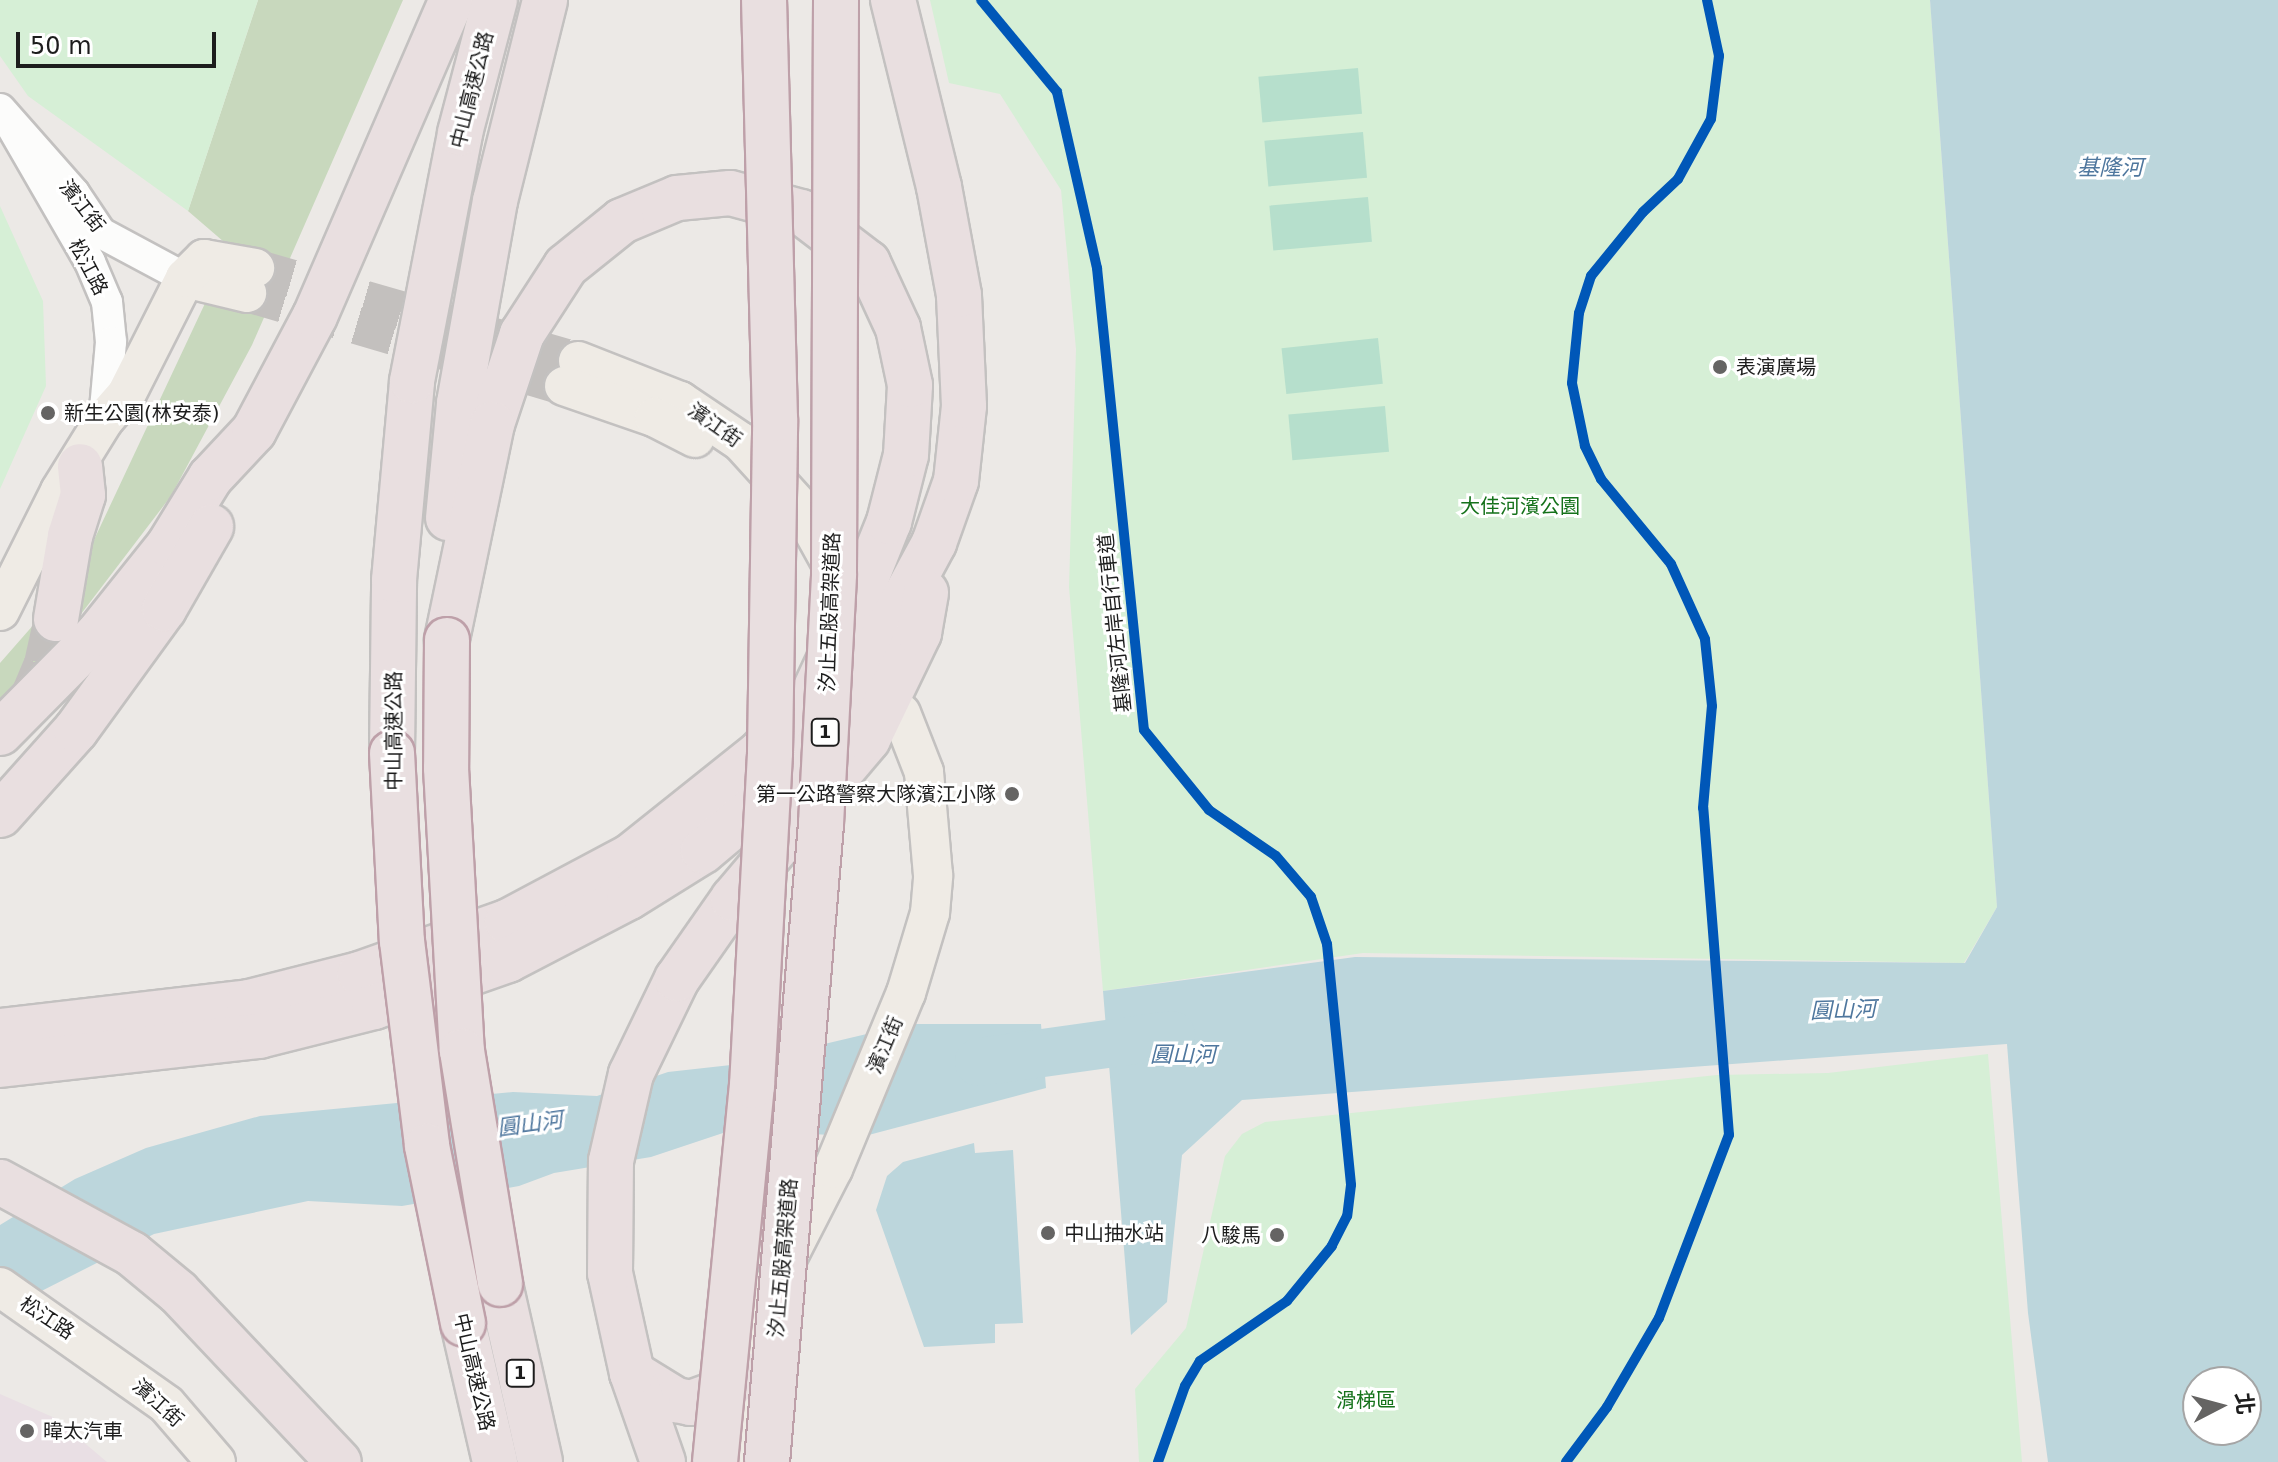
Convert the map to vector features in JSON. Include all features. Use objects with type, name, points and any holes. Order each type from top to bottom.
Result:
[{"type":"highway","points":[[0,733],[98,634],[169,545],[210,478],[254,431],[315,316],[452,0]]},
{"type":"highway","name":"中山高速公路","points":[[495,0],[460,133],[412,381],[394,580],[392,753],[402,941],[427,1146],[495,1462]]},
{"type":"highway","name":"1","points":[[540,1462],[500,1284],[462,1051],[446,768],[445,547],[459,403],[495,201],[545,0]]},
{"type":"highway","points":[[713,1462],[752,1086],[770,752],[775,419],[764,0]]},
{"type":"highway","name":"汐止五股高架道路","points":[[767,1462],[821,824],[834,573],[836,0]]},
{"type":"highway","points":[[0,1065],[259,1036],[374,1007],[508,960],[629,897],[703,851],[805,765],[864,673],[934,543],[956,481],[964,406],[959,295],[939,187],[893,0]]},
{"type":"highway","points":[[0,1031],[249,1002],[360,974],[507,922],[631,856],[760,753],[813,694],[860,594],[889,522],[906,455],[910,385],[898,328],[868,263],[801,212],[730,193],[677,198],[622,221],[566,266],[522,334],[492,424],[447,640]]},
{"type":"highway","points":[[0,815],[76,730],[164,609],[247,464],[254,431]]},
{"type":"highway","points":[[56,619],[70,536],[83,495],[80,466]]},
{"type":"highway","points":[[663,1462],[632,1373],[610,1273],[608,1220],[618,1125],[642,1043],[677,979],[733,899],[868,739],[919,633],[934,543]]},
{"type":"highway","points":[[0,1182],[78,1221],[132,1254],[178,1292],[339,1462]]},
{"type":"highway","points":[[632,1373],[676,1400],[691,1403],[716,1396],[742,1374]]},
{"type":"main road","points":[[185,278],[204,259],[251,281]]},
{"type":"main road","name":"松江路","points":[[0,611],[60,491],[80,466],[104,420],[126,395],[185,278]]},
{"type":"main road","name":"濱江街","points":[[571,374],[717,454],[780,520],[830,588]]},
{"type":"main road","name":"濱江街","points":[[713,1462],[772,1288],[787,1268],[833,1169],[906,993],[930,913],[933,875],[924,809],[924,772],[893,728]]},
{"type":"main road","name":"濱江街","points":[[740,1462],[774,1350],[787,1294],[787,1268]]},
{"type":"main road","name":"松江路","points":[[0,1287],[94,1349]]},
{"type":"main road","name":"濱江街","points":[[94,1349],[167,1405],[216,1462]]},
{"type":"street","name":"濱江街","points":[[6,118],[74,193],[101,233],[185,278]]},
{"type":"street","name":"松江路","points":[[6,118],[90,262],[107,302],[111,342],[104,420]]},
{"type":"shaded area","name":"暐太汽車","points":[[0,1394],[55,1418],[107,1462],[0,1462]]},
{"type":"green space","points":[[0,0],[258,0],[188,211],[28,96],[0,56]]},
{"type":"green space","points":[[258,0],[403,0],[252,345],[171,496],[49,656],[0,703],[0,663],[78,574],[231,248],[188,211]]},
{"type":"green space","name":"大佳河濱公園","points":[[930,0],[1930,0],[1997,907],[1964,963],[1363,953],[1103,991],[1069,587],[1076,349],[1061,190],[1000,94],[949,83]]},
{"type":"green space","points":[[1358,68],[1362,114],[1262,123],[1258,77]]},
{"type":"green space","points":[[1363,132],[1367,178],[1268,186],[1264,141]]},
{"type":"green space","points":[[1368,197],[1372,242],[1273,250],[1269,206]]},
{"type":"green space","points":[[0,206],[43,301],[46,386],[0,489]]},
{"type":"green space","points":[[1378,338],[1383,384],[1286,394],[1282,348]]},
{"type":"green space","points":[[1385,406],[1389,452],[1292,460],[1288,414]]},
{"type":"green space","name":"滑梯區","points":[[1988,1054],[2022,1462],[1139,1462],[1135,1389],[1186,1328],[1225,1156],[1242,1134],[1265,1122],[1717,1075],[1828,1073]]},
{"type":"water","name":"基隆河","points":[[1930,0],[2278,0],[2278,1462],[2048,1462],[2028,1313],[2007,1044],[1242,1100],[1182,1155],[1167,1302],[1131,1335],[1103,991],[1355,957],[1965,963],[1997,907]]},
{"type":"water","name":"圓山河","points":[[909,1024],[1041,1024],[1046,1088],[861,1137],[735,1129],[651,1157],[554,1173],[519,1186],[402,1206],[308,1201],[154,1234],[0,1312],[0,1225],[75,1179],[146,1148],[260,1116],[513,1092],[597,1096],[668,1072],[740,1064]]},
{"type":"water","points":[[974,1143],[975,1153],[1013,1150],[1023,1323],[995,1324],[995,1343],[924,1347],[876,1210],[887,1176],[903,1162]]},
{"type":"waterway","name":"圓山河","points":[[979,1062],[1171,1035]]},
{"type":"tunnel","points":[[255,268],[578,361]]},
{"type":"tunnel","points":[[247,293],[564,386]]},
{"type":"tunnel","points":[[28,707],[46,664],[56,619]]},
{"type":"cycle path","name":"基隆河左岸自行車道","points":[[981,0],[1057,92],[1097,268],[1144,730],[1209,810],[1276,856],[1311,897],[1327,944],[1351,1185],[1347,1216],[1332,1246],[1287,1301],[1200,1361],[1185,1386],[1158,1462]]},
{"type":"cycle path","points":[[1566,1462],[1607,1407],[1659,1318],[1729,1135],[1703,808],[1712,706],[1705,639],[1671,564],[1601,479],[1585,446],[1572,383],[1579,313],[1591,276],[1643,212],[1678,179],[1711,119],[1719,56],[1707,0]]},
{"type":"place","name":"表演廣場","points":[[1720,367]]},
{"type":"place","name":"新生公園(林安泰)","points":[[48,413]]},
{"type":"place","name":"第一公路警察大隊濱江小隊","points":[[1012,794]]},
{"type":"place","name":"中山抽水站","points":[[1048,1233]]},
{"type":"place","name":"八駿馬","points":[[1277,1235]]},
{"type":"place","name":"暐太汽車","points":[[27,1431]]}]
